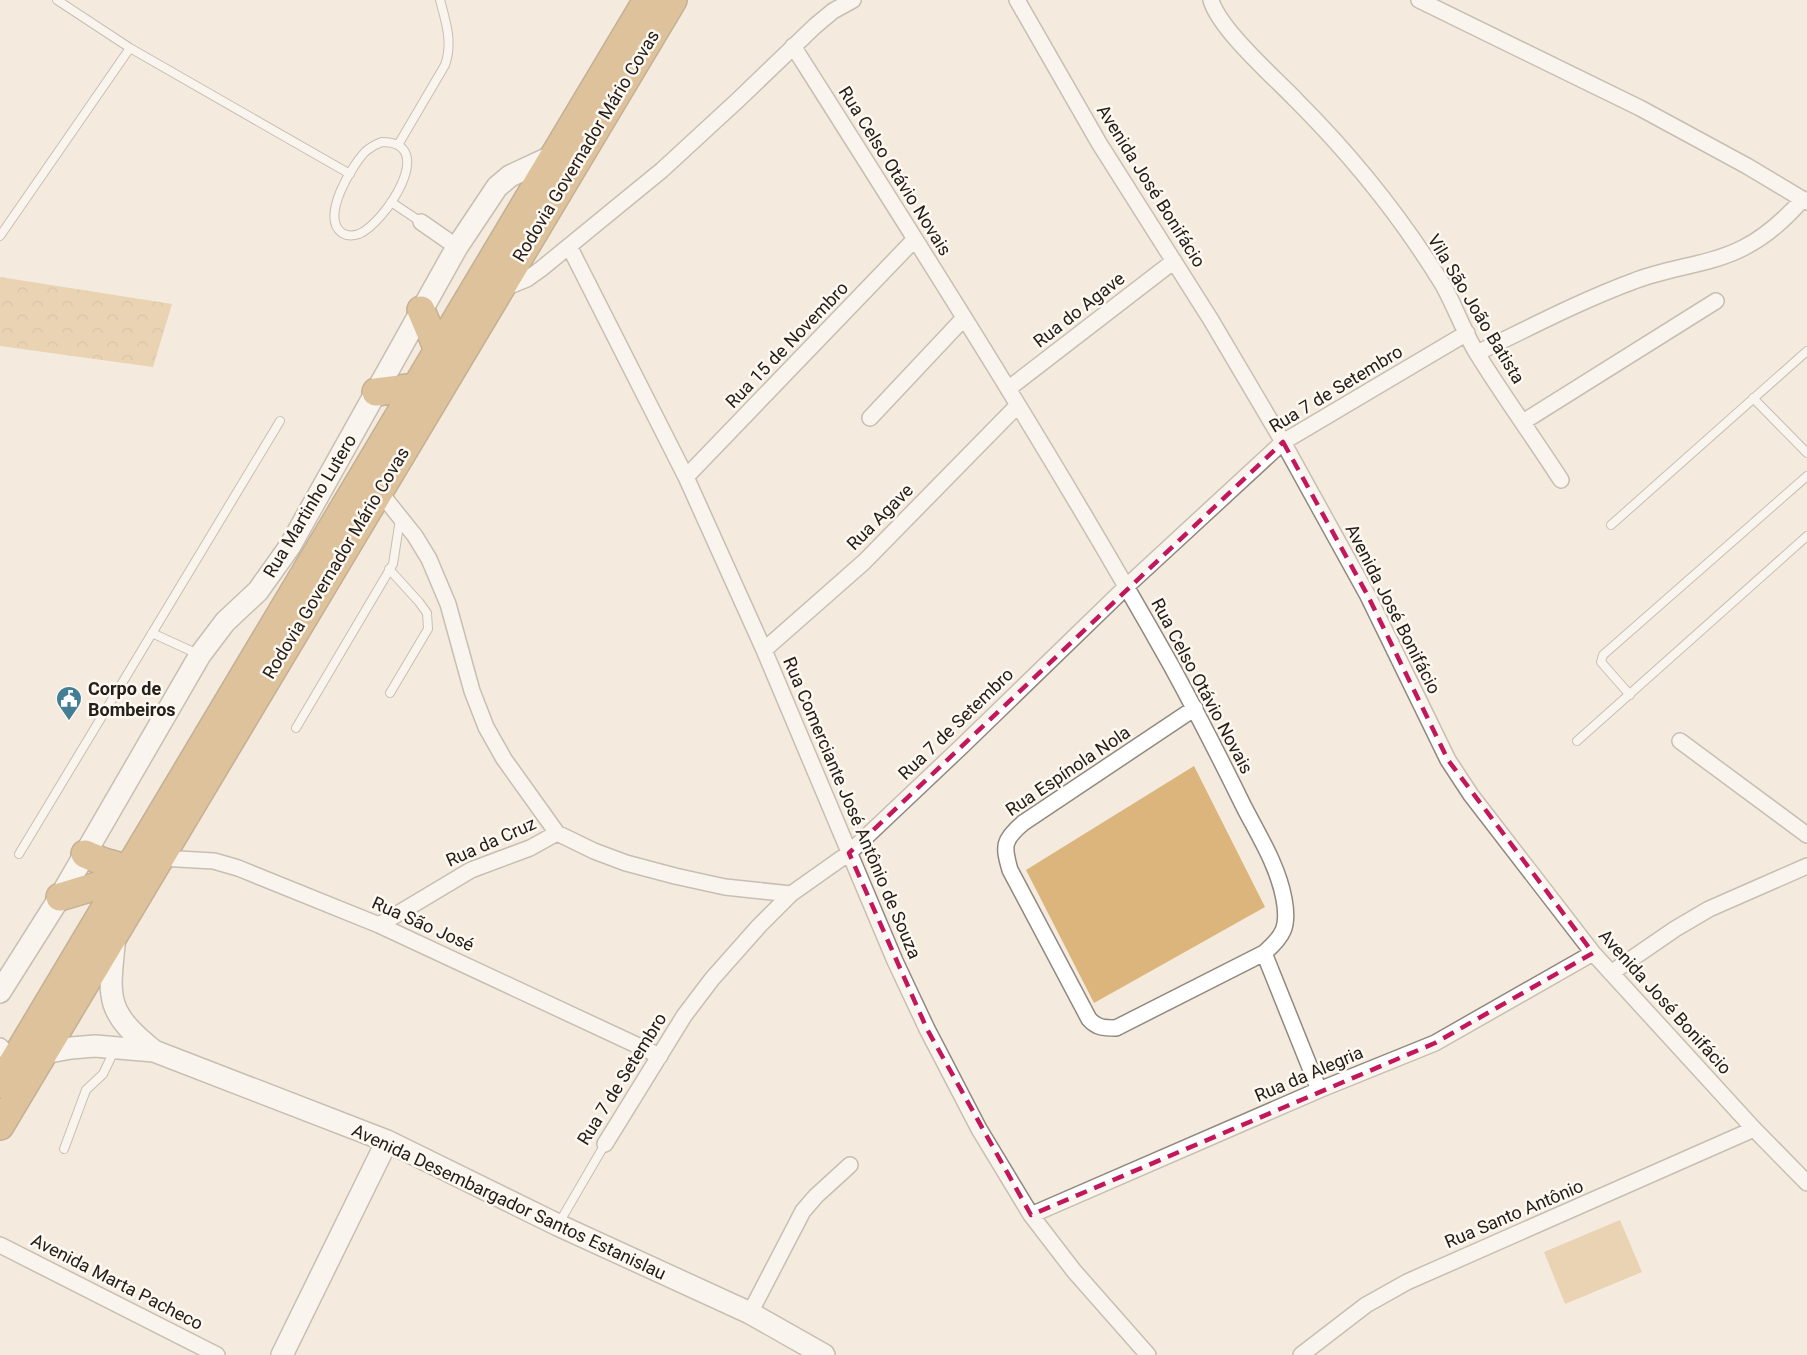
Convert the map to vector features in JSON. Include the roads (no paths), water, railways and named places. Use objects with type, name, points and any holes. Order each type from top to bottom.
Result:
[{"type":"highway","name":"Rodovia Governador Mário Covas","points":[[0,1084],[7,1053],[126,873],[647,0]]},
{"type":"highway","name":"Rodovia Governador Mário Covas","points":[[0,1126],[673,0]]},
{"type":"highway","points":[[421,310],[438,350]]},
{"type":"highway","points":[[376,392],[416,387]]},
{"type":"highway","points":[[85,854],[126,873]]},
{"type":"highway","points":[[60,897],[126,873]]},
{"type":"street","points":[[499,290],[527,279],[569,246],[662,170],[833,11],[854,0]]},
{"type":"street","name":"Avenida José Bonifácio","points":[[1017,0],[1100,143],[1283,442],[1368,596],[1448,760],[1471,795],[1593,953],[1754,1129],[1807,1183]]},
{"type":"street","name":"Vila São João Batista","points":[[1211,0],[1216,13],[1229,31],[1308,111],[1348,154],[1377,190],[1443,286],[1477,353],[1561,480]]},
{"type":"street","points":[[1419,0],[1640,108],[1747,166],[1805,201],[1783,221],[1742,248],[1638,279],[1586,300],[1477,353]]},
{"type":"street","name":"Rua Celso Otávio Novais","points":[[793,46],[1008,389],[1126,586],[1195,708],[1273,864],[1283,896],[1286,918],[1284,932],[1278,942],[1264,953]]},
{"type":"street","name":"Rua Martinho Lutero","points":[[0,992],[60,897],[200,655],[225,622],[258,591],[274,570],[317,500],[457,247],[496,187],[510,176],[553,156]]},
{"type":"street","points":[[421,222],[457,247]]},
{"type":"street","name":"Rua 15 de Novembro","points":[[686,477],[915,239]]},
{"type":"street","name":"Rua Comerciante José Antônio de Souza","points":[[569,246],[686,477],[764,650],[895,961],[979,1129],[1031,1215],[1074,1271],[1148,1355]]},
{"type":"street","name":"Rua do Agave","points":[[1008,389],[1174,261]]},
{"type":"street","points":[[1523,422],[1716,302]]},
{"type":"street","points":[[870,418],[964,318]]},
{"type":"street","name":"Rua 7 de Setembro","points":[[605,1144],[684,1016],[712,979],[791,894],[849,853],[1126,586],[1283,442],[1467,333]]},
{"type":"street","name":"Rua Agave","points":[[764,650],[864,562],[1017,406]]},
{"type":"street","points":[[379,491],[415,536],[429,559],[448,604],[472,691],[486,728],[509,766],[557,833],[626,863],[675,876],[725,887],[791,894]]},
{"type":"street","name":"Rua Espínola Nola","points":[[1195,708],[1023,823],[1011,833],[1006,842],[1005,853],[1010,870],[1089,1019],[1096,1026],[1116,1028],[1264,953]]},
{"type":"street","points":[[1680,741],[1807,835]]},
{"type":"street","name":"Rua da Cruz","points":[[379,925],[471,870],[530,848],[557,833]]},
{"type":"street","name":"Rua São José","points":[[160,858],[214,861],[238,868],[379,925],[660,1056]]},
{"type":"street","points":[[1611,973],[1675,929],[1709,909],[1807,866]]},
{"type":"street","name":"Avenida Desembargador Santos Estanislau","points":[[116,930],[110,983],[112,1003],[122,1021],[134,1035],[154,1051]]},
{"type":"street","points":[[1264,953],[1319,1090]]},
{"type":"street","name":"Rua da Alegria","points":[[1031,1215],[1319,1090],[1435,1043],[1593,953]]},
{"type":"street","name":"Avenida Desembargador Santos Estanislau","points":[[44,1053],[71,1047],[95,1046],[154,1051],[387,1141],[558,1225],[750,1313],[824,1355]]},
{"type":"street","name":"Rua Santo Antônio","points":[[1301,1355],[1366,1305],[1407,1282],[1754,1129]]},
{"type":"street","points":[[282,1355],[387,1141]]},
{"type":"street","points":[[750,1313],[803,1211],[850,1165]]},
{"type":"street","name":"Avenida Marta Pacheco","points":[[0,1245],[217,1355]]},
{"type":"lane","points":[[57,0],[130,48],[350,174]]},
{"type":"lane","points":[[398,145],[449,55],[449,34],[440,0]]},
{"type":"lane","points":[[0,236],[130,48]]},
{"type":"lane","points":[[390,142],[398,145],[408,158],[408,166],[400,188],[391,202],[365,231],[348,236],[340,232],[334,224],[333,216],[336,202],[350,174],[374,145],[390,142]]},
{"type":"lane","points":[[391,202],[421,222]]},
{"type":"lane","points":[[1611,525],[1807,351]]},
{"type":"lane","points":[[1754,398],[1807,453]]},
{"type":"lane","points":[[19,854],[280,421]]},
{"type":"lane","points":[[1630,695],[1601,662],[1603,655],[1807,476]]},
{"type":"lane","points":[[296,728],[393,564],[400,517]]},
{"type":"lane","points":[[1577,741],[1807,536]]},
{"type":"lane","points":[[389,569],[427,614],[428,629],[390,693]]},
{"type":"lane","points":[[152,633],[200,655]]},
{"type":"lane","points":[[64,1149],[86,1090],[103,1074],[116,1047]]},
{"type":"lane","name":"Rua 7 de Setembro","points":[[558,1225],[605,1144]]},
{"type":"place","name":"Corpo de Bombeiros","points":[[69,722]]}]
